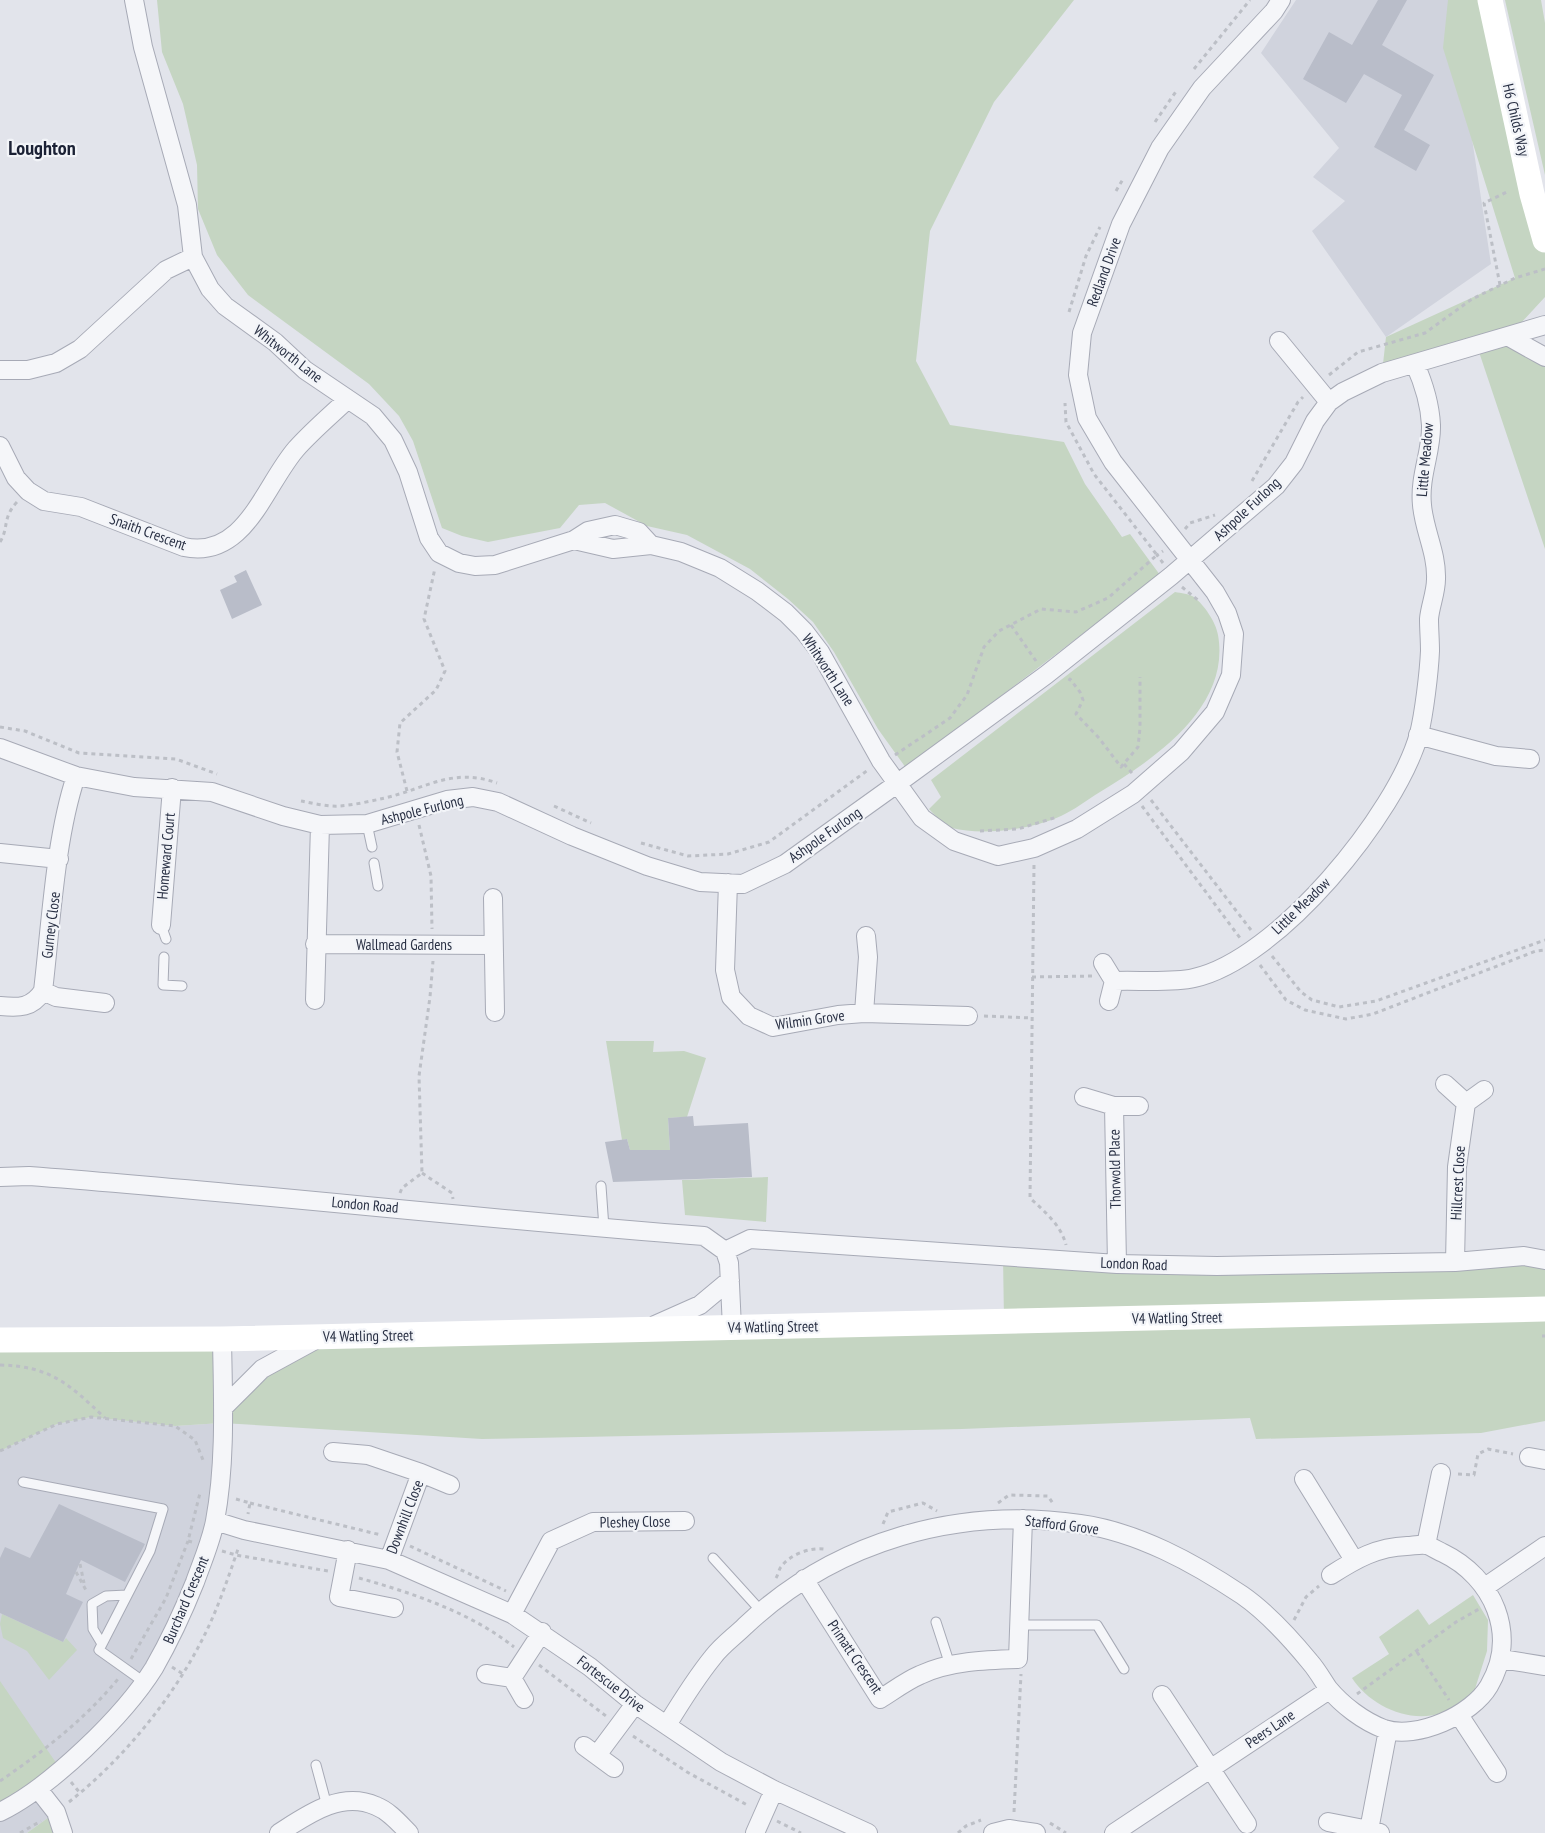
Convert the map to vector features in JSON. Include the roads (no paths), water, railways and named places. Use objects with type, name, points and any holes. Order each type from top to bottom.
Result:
[{"type":"street","name":"Whitworth Lane","points":[[134,0],[144,47],[187,205],[194,256],[210,289],[225,306],[275,342],[305,370],[373,416],[393,440],[408,472],[428,538],[439,553],[459,562],[475,566],[495,565],[574,540],[588,531],[615,525],[639,532],[652,545],[681,552],[720,568],[757,591],[786,613],[804,631],[832,672],[872,744],[901,781]]},
{"type":"street","name":"Redland Drive","points":[[1190,560],[1113,462],[1087,418],[1078,375],[1082,333],[1121,224],[1160,148],[1202,88],[1274,12],[1280,0]]},
{"type":"street","name":"H6 Childs Way","points":[[1490,0],[1532,194],[1545,240]]},
{"type":"street","points":[[0,370],[28,370],[56,363],[80,349],[166,270],[194,256]]},
{"type":"street","name":"Ashpole Furlong","points":[[0,748],[76,776],[134,787],[212,792],[283,816],[320,825],[368,824],[447,800],[473,797],[498,802],[572,836],[647,866],[700,882],[744,884],[785,864],[901,781],[1046,674],[1171,576],[1276,486],[1294,463],[1315,421],[1330,402],[1362,382],[1545,325]]},
{"type":"street","points":[[1509,336],[1545,357]]},
{"type":"street","points":[[1279,342],[1330,402]]},
{"type":"street","name":"Little Meadow","points":[[1109,1001],[1109,973],[1194,979],[1221,969],[1255,947],[1312,898],[1352,854],[1392,796],[1418,735],[1430,651],[1429,618],[1436,580],[1434,554],[1422,506],[1422,478],[1431,426],[1423,383],[1415,364]]},
{"type":"street","name":"Snaith Crescent","points":[[0,446],[4,458],[16,478],[28,491],[44,501],[81,507],[184,547],[198,550],[218,546],[239,533],[296,450],[348,399]]},
{"type":"street","points":[[901,781],[922,818],[954,841],[998,856],[1034,848],[1077,829],[1137,786],[1181,752],[1215,712],[1231,675],[1234,658],[1234,634],[1227,613],[1215,592],[1190,560]]},
{"type":"street","points":[[1418,735],[1496,756],[1530,759]]},
{"type":"street","name":"Gurney Close","points":[[43,991],[59,859],[69,796],[76,776]]},
{"type":"street","name":"Homeward Court","points":[[164,932],[172,788]]},
{"type":"street","points":[[315,1000],[315,944],[320,825]]},
{"type":"street","points":[[0,853],[59,859]]},
{"type":"street","name":"Wilmin Grove","points":[[728,883],[725,970],[731,997],[749,1016],[773,1027],[838,1015],[864,1013],[968,1016]]},
{"type":"street","points":[[493,898],[495,1012]]},
{"type":"street","name":"Wilmin Grove","points":[[864,1013],[868,957],[866,936]]},
{"type":"street","name":"Wallmead Gardens","points":[[315,944],[494,945]]},
{"type":"street","points":[[0,1006],[18,1008],[29,1005],[37,1000],[43,991],[56,997],[105,1003]]},
{"type":"street","points":[[1445,1084],[1466,1104],[1484,1090]]},
{"type":"street","points":[[1084,1097],[1114,1106],[1139,1106]]},
{"type":"street","name":"Hillcrest Close","points":[[1455,1262],[1456,1167],[1466,1104]]},
{"type":"street","name":"Thorwold Place","points":[[1114,1106],[1117,1264]]},
{"type":"street","name":"London Road","points":[[0,1177],[29,1176],[215,1190],[704,1236],[725,1251],[750,1239],[1117,1264],[1217,1266],[1455,1262],[1524,1256],[1545,1260]]},
{"type":"street","points":[[725,1251],[729,1263],[732,1328]]},
{"type":"street","points":[[645,1330],[700,1305],[730,1280]]},
{"type":"street","name":"V4 Watling Street","points":[[0,1340],[322,1337],[1545,1309]]},
{"type":"street","points":[[223,1408],[262,1369],[322,1337]]},
{"type":"street","name":"Burchard Crescent","points":[[1,1810],[38,1788],[90,1743],[144,1682],[177,1626],[208,1546],[215,1521],[223,1408],[222,1339]]},
{"type":"street","name":"Downhill Close","points":[[333,1452],[368,1455],[450,1485]]},
{"type":"street","name":"Downhill Close","points":[[388,1560],[421,1473]]},
{"type":"street","points":[[1426,1545],[1441,1473]]},
{"type":"street","points":[[1304,1479],[1354,1560]]},
{"type":"street","points":[[1019,1625],[1022,1519]]},
{"type":"street","name":"Stafford Grove","points":[[666,1725],[715,1654],[761,1611],[804,1579],[859,1551],[914,1531],[967,1521],[1022,1519],[1082,1524],[1135,1538],[1188,1562],[1245,1597],[1285,1634],[1311,1663],[1329,1690],[1364,1719],[1388,1730],[1424,1730],[1459,1716],[1488,1688],[1501,1659],[1501,1625],[1489,1594],[1463,1563],[1426,1545],[1387,1547],[1354,1560],[1331,1575]]},
{"type":"street","name":"Fortescue Drive","points":[[215,1521],[244,1530],[348,1550],[388,1560],[512,1614],[542,1632],[636,1704],[721,1762],[774,1790],[868,1833]]},
{"type":"street","name":"Pleshey Close","points":[[512,1614],[551,1541],[593,1522],[685,1521]]},
{"type":"street","points":[[1489,1594],[1545,1546]]},
{"type":"street","points":[[348,1550],[339,1597],[394,1608]]},
{"type":"street","name":"Primatt Crescent","points":[[804,1579],[880,1699],[920,1674],[950,1665],[984,1660],[1018,1659],[1019,1625]]},
{"type":"street","points":[[512,1678],[542,1632]]},
{"type":"street","points":[[1501,1659],[1545,1666]]},
{"type":"street","points":[[486,1674],[512,1678]]},
{"type":"street","points":[[512,1678],[524,1699]]},
{"type":"street","name":"Peers Lane","points":[[1114,1833],[1329,1690]]},
{"type":"street","points":[[1162,1695],[1247,1824]]},
{"type":"street","points":[[614,1768],[590,1751],[618,1726],[636,1704]]},
{"type":"street","points":[[1459,1716],[1497,1773]]},
{"type":"street","points":[[1328,1822],[1374,1832],[1388,1730]]},
{"type":"street","points":[[38,1788],[56,1812],[63,1833]]},
{"type":"street","points":[[755,1833],[774,1790]]},
{"type":"street","points":[[278,1833],[310,1814],[343,1801],[376,1805],[391,1815],[409,1833]]},
{"type":"street","points":[[992,1833],[1009,1829],[1036,1833]]},
{"type":"lane","points":[[368,824],[372,847]]},
{"type":"lane","points":[[374,863],[378,886]]},
{"type":"lane","points":[[164,957],[163,985],[182,986]]},
{"type":"lane","points":[[602,1186],[604,1228]]},
{"type":"lane","points":[[23,1482],[163,1509],[150,1551],[98,1650],[144,1682]]},
{"type":"lane","points":[[713,1558],[761,1611]]},
{"type":"lane","points":[[102,1644],[93,1629],[92,1604],[106,1596],[127,1595]]},
{"type":"lane","points":[[936,1622],[950,1665]]},
{"type":"lane","points":[[1019,1625],[1096,1625],[1124,1669]]},
{"type":"lane","points":[[316,1764],[327,1806]]},
{"type":"district","name":"Loughton","points":[[42,148]]}]
